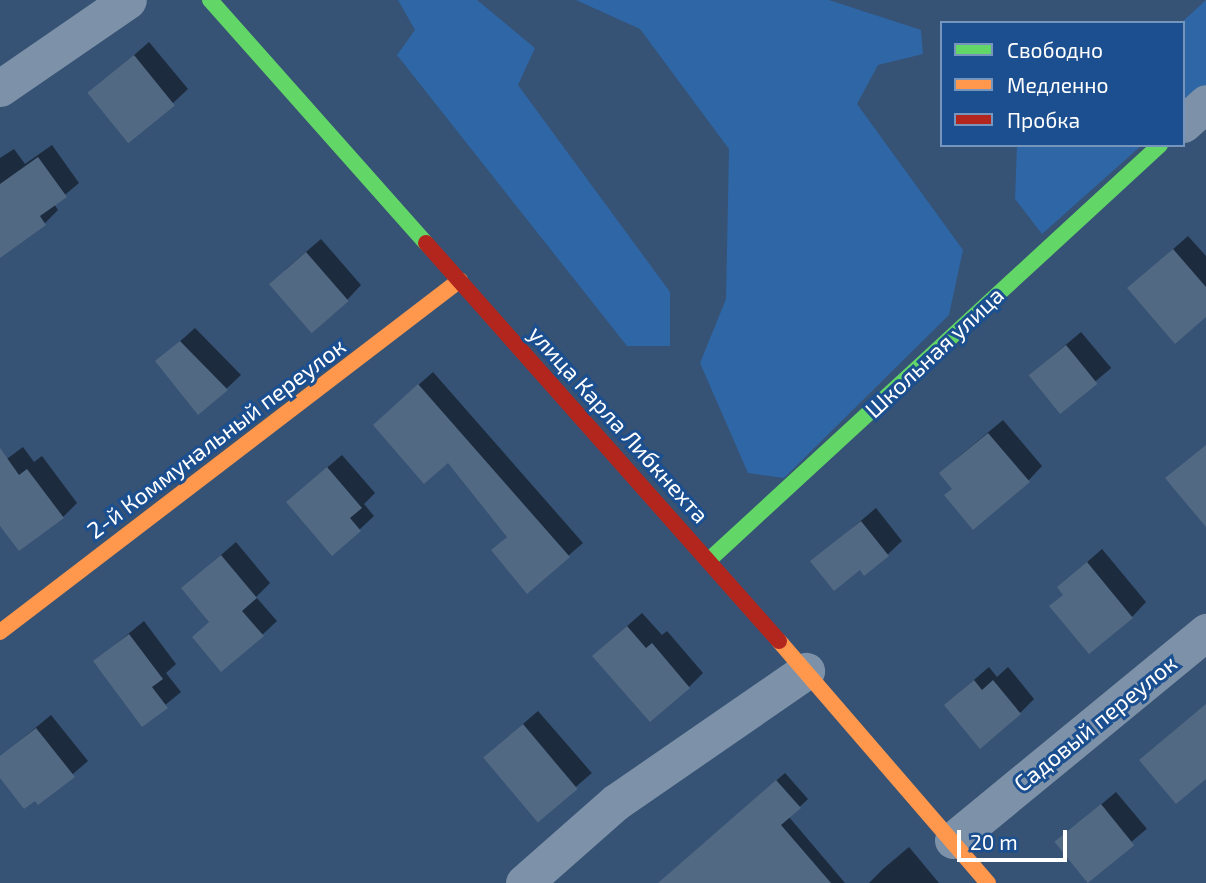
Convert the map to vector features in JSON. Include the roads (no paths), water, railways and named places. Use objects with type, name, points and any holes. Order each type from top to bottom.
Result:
[{"type":"street","points":[[0,89],[128,0]]},
{"type":"street","name":"улица Карла Либкнехта","points":[[210,0],[709,560],[988,883]]},
{"type":"street","points":[[1185,122],[1206,103]]},
{"type":"street","name":"Школьная улица","points":[[709,560],[1158,147]]},
{"type":"street","name":"2-й Коммунальный переулок","points":[[0,632],[460,280]]},
{"type":"street","name":"Садовый переулок","points":[[953,841],[1206,632]]},
{"type":"street","points":[[524,883],[617,802],[806,671]]}]
